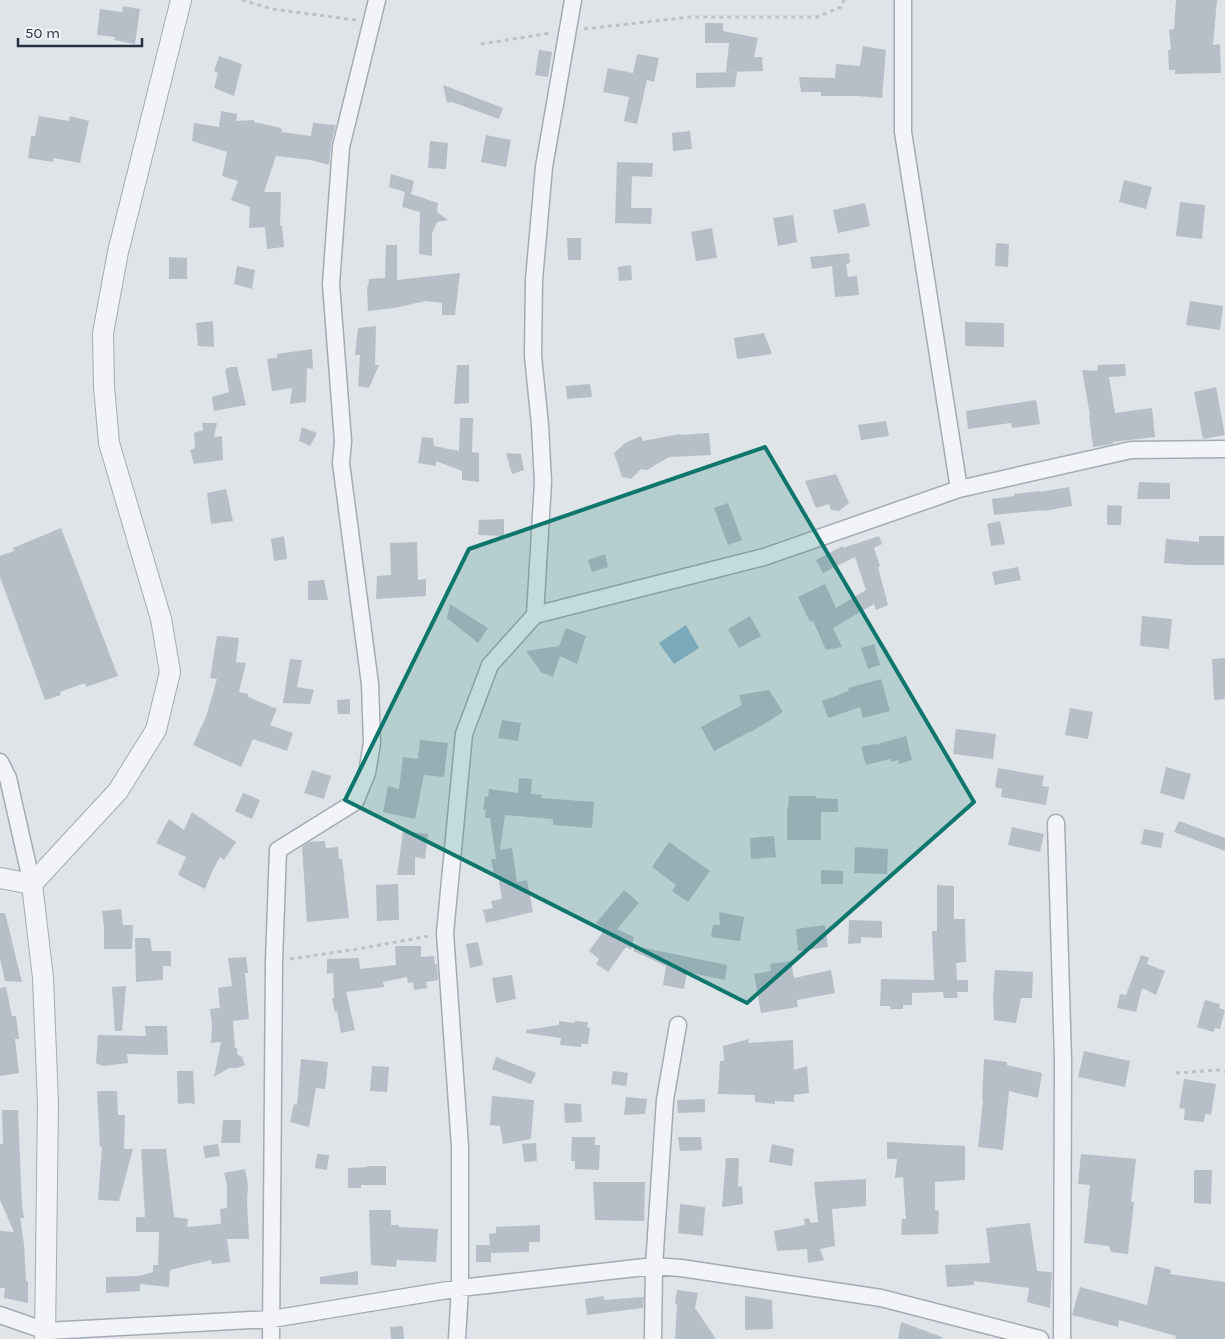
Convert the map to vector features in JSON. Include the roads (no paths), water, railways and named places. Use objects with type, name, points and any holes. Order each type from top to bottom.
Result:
[{"type":"street","points":[[32,884],[118,791],[156,730],[170,672],[161,619],[109,443],[104,388],[103,333],[118,252],[181,0]]},
{"type":"street","points":[[271,1339],[274,961],[278,850],[355,802],[367,773],[372,743],[370,684],[341,463],[343,441],[331,284],[341,147],[377,0]]},
{"type":"street","points":[[536,615],[543,482],[540,425],[532,356],[534,280],[544,167],[573,0]]},
{"type":"street","points":[[903,0],[902,132],[958,489]]},
{"type":"street","points":[[457,1339],[460,1288],[460,1147],[445,933],[464,734],[490,665],[536,615],[764,557],[958,489],[1131,450],[1225,449]]},
{"type":"street","points":[[0,762],[8,778],[32,884],[43,978],[48,1103],[46,1335]]},
{"type":"street","points":[[1056,823],[1063,1060],[1062,1339]]},
{"type":"street","points":[[0,878],[32,884]]},
{"type":"street","points":[[653,1339],[654,1266],[665,1100],[678,1025]]},
{"type":"street","points":[[0,1315],[46,1335],[272,1319],[460,1288],[654,1266],[691,1269],[882,1298],[1040,1339]]},
{"type":"water","points":[[686,625],[699,648],[674,664],[659,643]]}]
